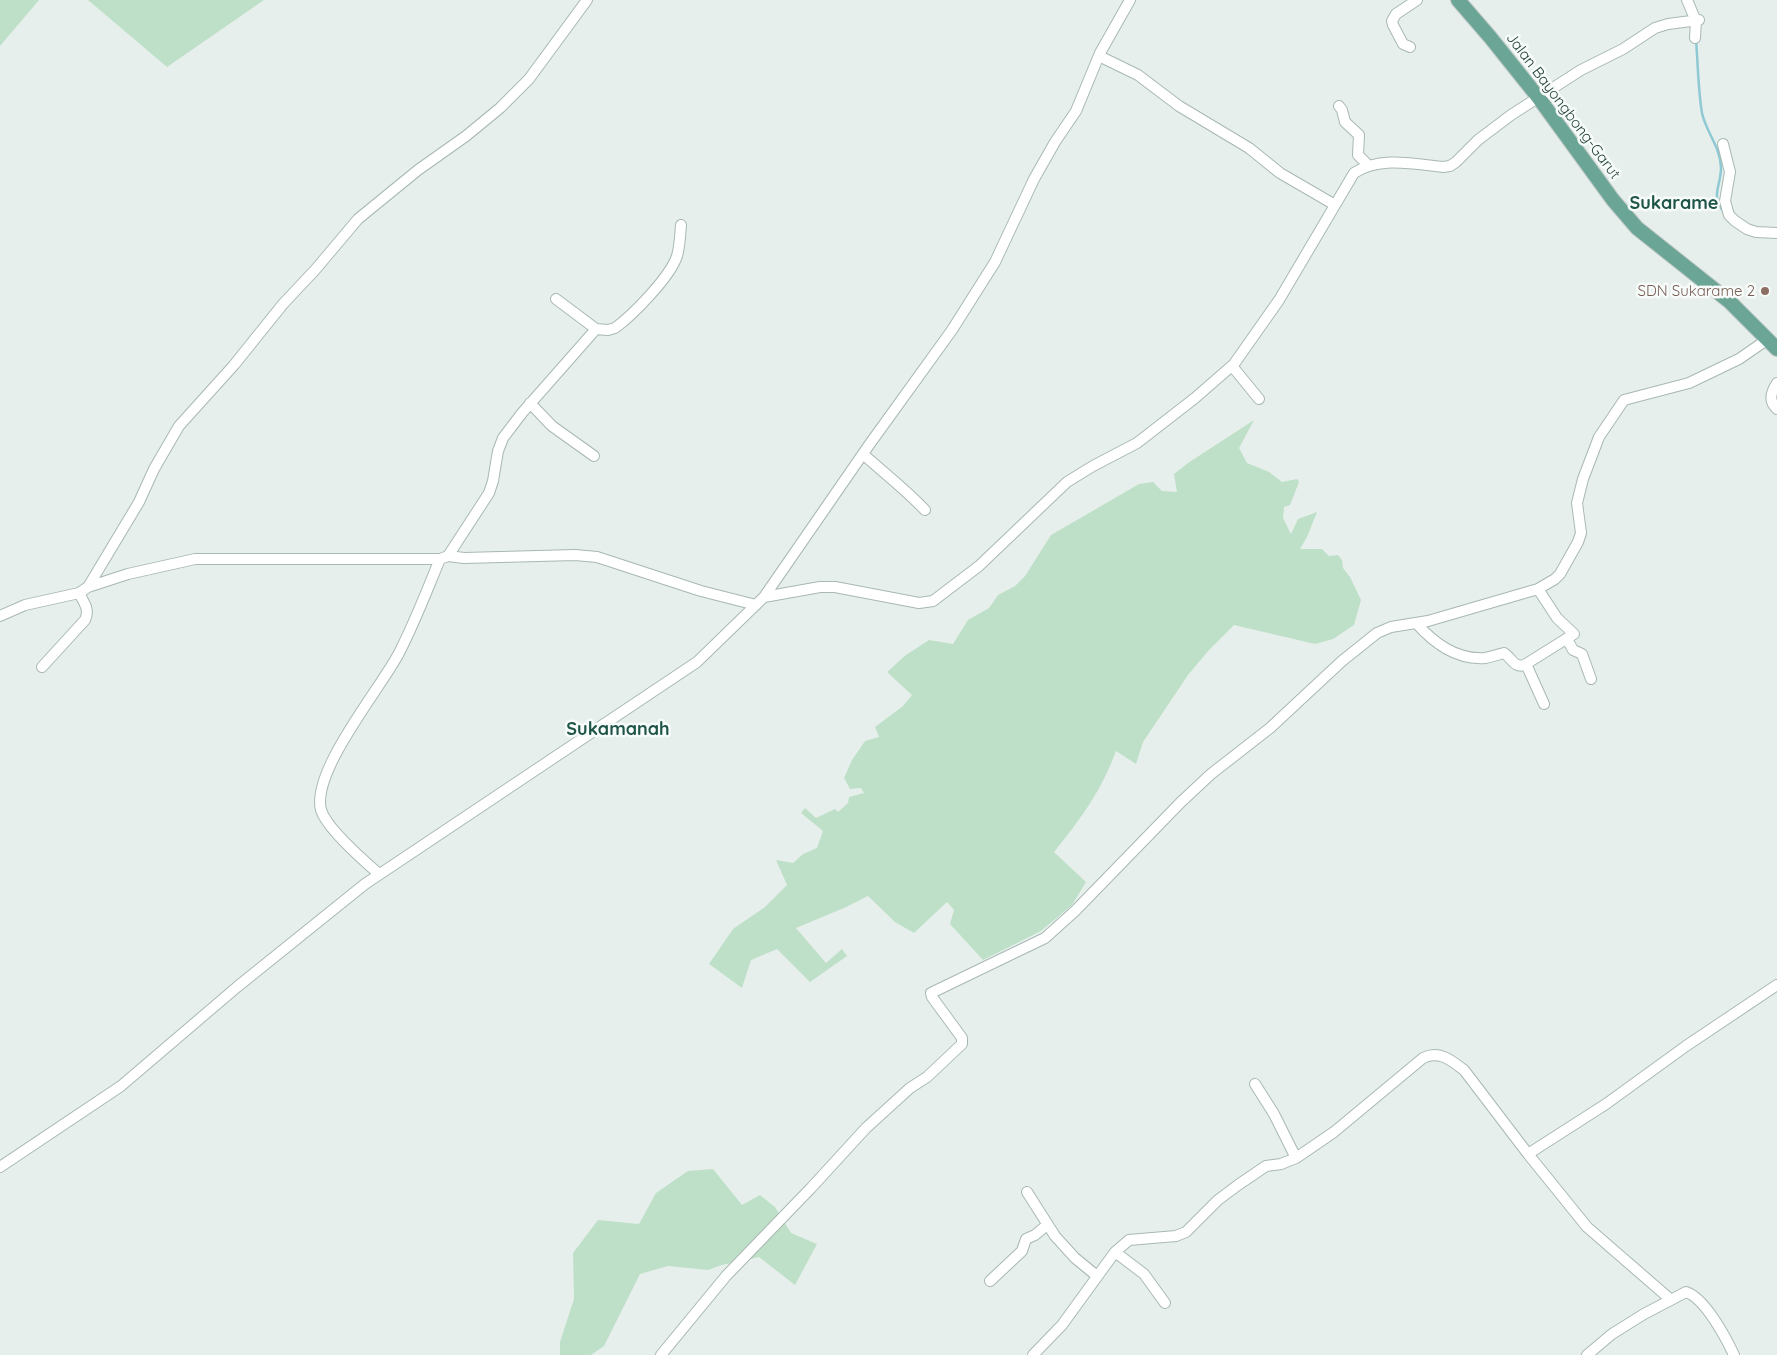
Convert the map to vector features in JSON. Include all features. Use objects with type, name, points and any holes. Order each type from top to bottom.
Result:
[{"type":"main road","name":"Jalan Bayongbong-Garut","points":[[1458,0],[1538,97],[1613,200],[1637,228],[1730,302],[1772,344]]},
{"type":"street","points":[[0,616],[25,605],[79,594],[88,586],[139,502],[154,470],[179,426],[234,365],[283,304],[358,219],[418,170],[466,136],[500,108],[529,79],[587,0]]},
{"type":"street","points":[[0,1167],[121,1086],[237,987],[379,874],[697,662],[756,606],[952,330],[966,305],[995,262],[1034,179],[1055,142],[1076,111],[1099,56],[1130,0]]},
{"type":"street","points":[[1410,47],[1403,44],[1392,25],[1392,21],[1396,14],[1417,0]]},
{"type":"street","points":[[1687,0],[1697,20],[1696,38]]},
{"type":"street","points":[[764,597],[820,587],[835,587],[919,603],[933,600],[979,566],[1067,482],[1137,443],[1195,398],[1232,366],[1279,300],[1354,173],[1369,166],[1389,162],[1450,166],[1485,135],[1538,97],[1581,70],[1623,49],[1655,28],[1697,20]]},
{"type":"street","points":[[1099,56],[1138,75],[1179,106],[1249,148],[1280,173],[1334,205]]},
{"type":"street","points":[[1338,106],[1342,110],[1345,122],[1359,135],[1358,155],[1369,166]]},
{"type":"street","points":[[1723,144],[1730,167],[1725,201],[1729,214],[1735,222],[1747,229],[1756,232],[1777,233]]},
{"type":"street","points":[[556,299],[596,329],[608,330],[615,328],[659,284],[670,270],[676,258],[681,225]]},
{"type":"street","points":[[379,874],[351,848],[325,817],[320,799],[324,780],[335,754],[398,656],[444,557],[489,493],[498,451],[503,438],[530,403],[596,329]]},
{"type":"street","points":[[661,1355],[726,1276],[866,1128],[910,1088],[927,1077],[962,1044],[962,1038],[931,993],[1045,938],[1075,911],[1181,802],[1211,774],[1270,728],[1342,661],[1377,632],[1391,627],[1428,622],[1538,589],[1555,579],[1560,574],[1581,533],[1577,503],[1583,479],[1599,437],[1624,400],[1689,383],[1772,344]]},
{"type":"street","points":[[1232,366],[1259,400]]},
{"type":"street","points":[[1777,383],[1773,388],[1771,399],[1772,404],[1777,409]]},
{"type":"street","points":[[530,403],[552,426],[594,456]]},
{"type":"street","points":[[863,454],[882,473],[889,476],[905,489],[925,510]]},
{"type":"street","points":[[88,586],[128,574],[195,559],[464,558],[575,555],[597,557],[701,591],[756,606]]},
{"type":"street","points":[[1416,623],[1440,646],[1453,652],[1469,657],[1484,658],[1504,653],[1517,666],[1520,666],[1573,636],[1573,633],[1557,618],[1538,589]]},
{"type":"street","points":[[42,667],[86,620],[87,609],[79,594]]},
{"type":"street","points":[[1567,639],[1573,650],[1582,654],[1591,679]]},
{"type":"street","points":[[1526,664],[1544,704]]},
{"type":"street","points":[[1528,1154],[1606,1104],[1686,1046],[1777,984]]},
{"type":"street","points":[[1033,1355],[1062,1325],[1115,1252],[1129,1240],[1181,1235],[1191,1228],[1218,1200],[1238,1185],[1266,1166],[1281,1164],[1296,1158],[1318,1144],[1354,1117],[1423,1058],[1434,1054],[1442,1055],[1464,1070],[1587,1227],[1670,1299]]},
{"type":"street","points":[[1255,1084],[1274,1114],[1296,1158]]},
{"type":"street","points":[[1027,1192],[1047,1226],[1070,1252],[1097,1276]]},
{"type":"street","points":[[990,1281],[1022,1251],[1026,1239],[1047,1226]]},
{"type":"street","points":[[1115,1252],[1144,1274],[1165,1303]]},
{"type":"street","points":[[1587,1355],[1612,1334],[1670,1299],[1686,1292],[1693,1295],[1716,1321],[1734,1355]]},
{"type":"green space","points":[[0,0],[39,0],[0,46]]},
{"type":"green space","points":[[88,0],[264,0],[167,67]]},
{"type":"green space","points":[[1254,420],[1239,448],[1247,463],[1269,472],[1282,482],[1297,479],[1299,482],[1290,505],[1284,507],[1283,518],[1291,534],[1298,519],[1317,512],[1300,549],[1322,549],[1329,556],[1338,555],[1342,560],[1343,568],[1350,577],[1361,600],[1354,625],[1333,639],[1315,644],[1234,625],[1188,675],[1143,742],[1136,764],[1116,751],[1104,779],[1090,804],[1054,852],[1086,882],[1072,905],[1041,931],[983,960],[950,924],[954,910],[947,902],[914,933],[895,922],[868,896],[796,928],[826,963],[842,949],[847,956],[810,982],[777,949],[751,960],[742,988],[709,964],[733,929],[765,907],[787,885],[776,860],[793,863],[803,854],[817,848],[823,831],[801,813],[805,808],[816,818],[835,809],[838,812],[848,803],[849,797],[864,793],[861,788],[850,789],[844,778],[852,760],[865,741],[879,737],[875,727],[903,706],[912,695],[887,672],[906,655],[929,640],[953,644],[968,620],[989,608],[998,595],[1015,586],[1025,576],[1051,535],[1139,484],[1153,482],[1162,491],[1177,492],[1174,474]]},
{"type":"green space","points":[[713,1169],[742,1205],[760,1195],[775,1207],[791,1233],[817,1244],[795,1285],[759,1257],[708,1270],[668,1266],[640,1274],[604,1346],[591,1355],[560,1355],[560,1342],[574,1299],[573,1253],[598,1220],[639,1224],[656,1193],[688,1171]]},
{"type":"waterway","points":[[1696,40],[1702,113],[1719,154],[1721,174],[1717,196],[1724,212]]},
{"type":"place","name":"SDN Sukarame 2","points":[[1765,291]]},
{"type":"district","name":"Sukarame","points":[[1674,204]]},
{"type":"district","name":"Sukamanah","points":[[618,730]]}]
